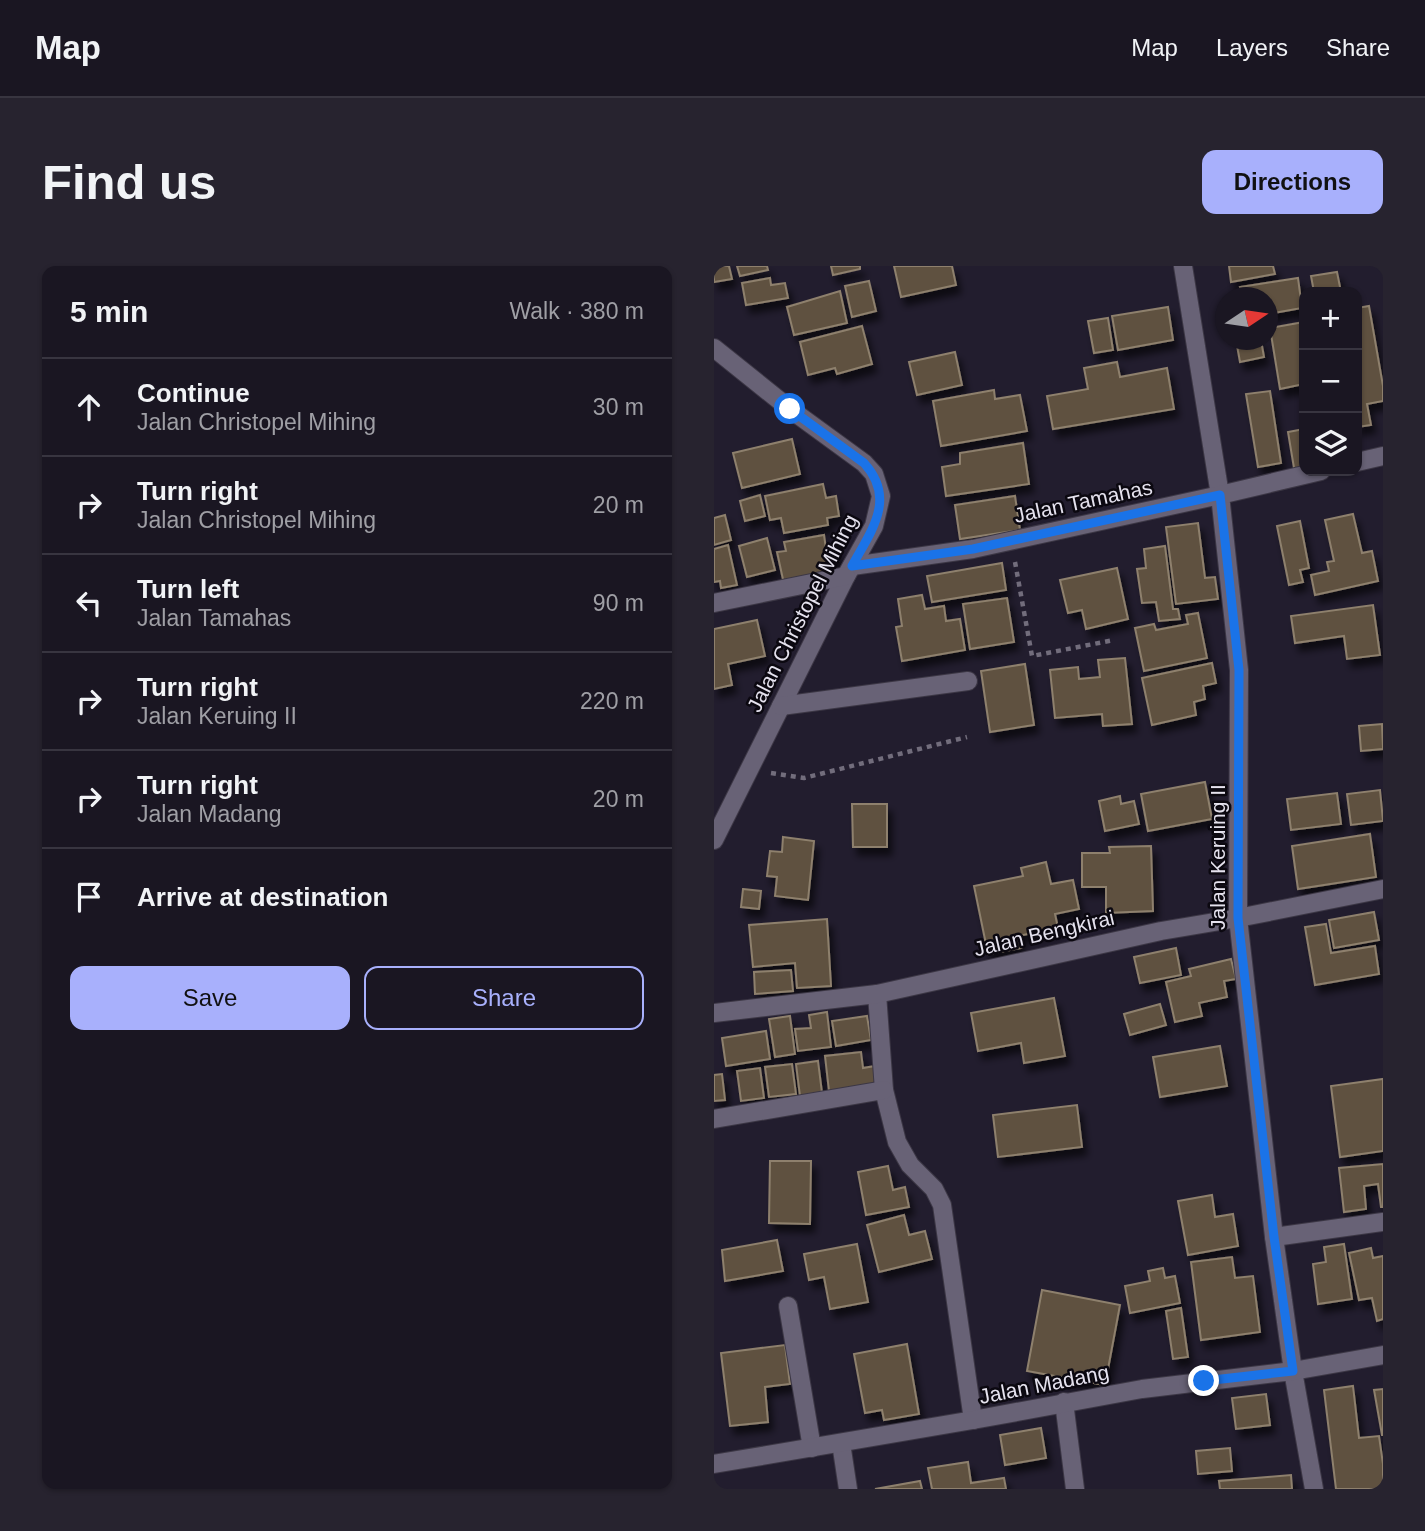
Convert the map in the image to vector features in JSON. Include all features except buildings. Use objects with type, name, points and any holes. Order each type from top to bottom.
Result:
[{"type":"street","name":"Jalan Keruing II","points":[[1183,266],[1220,495],[1239,670],[1238,918],[1274,1237],[1293,1371],[1314,1489]]},
{"type":"street","name":"Jalan Christopel Mihing","points":[[714,348],[790,409],[864,463],[874,474],[881,496],[874,526],[714,840]]},
{"type":"street","points":[[1362,461],[1383,456]]},
{"type":"street","name":"Jalan Tamahas","points":[[714,603],[849,571],[973,549],[1300,476]]},
{"type":"street","points":[[780,706],[968,681]]},
{"type":"street","name":"Jalan Bengkirai","points":[[714,1013],[877,994],[1161,931],[1383,889]]},
{"type":"street","points":[[877,994],[884,1090],[895,1134],[901,1152],[934,1189],[942,1205],[973,1420]]},
{"type":"street","points":[[714,1119],[884,1090]]},
{"type":"street","points":[[1274,1237],[1383,1222]]},
{"type":"street","points":[[788,1306],[812,1448]]},
{"type":"street","name":"Jalan Madang","points":[[714,1464],[1142,1389],[1293,1371],[1383,1355]]},
{"type":"street","points":[[1064,1402],[1075,1489]]},
{"type":"street","points":[[841,1443],[848,1489]]},
{"type":"path","points":[[1012,540],[1032,656],[1114,640]]},
{"type":"path","points":[[750,767],[804,778],[967,737]]},
{"type":"route","points":[[790,409],[864,463],[874,474],[881,496],[880,506],[874,526],[852,566],[973,549],[1220,495],[1239,670],[1238,918],[1274,1237],[1293,1371],[1204,1381]]}]
